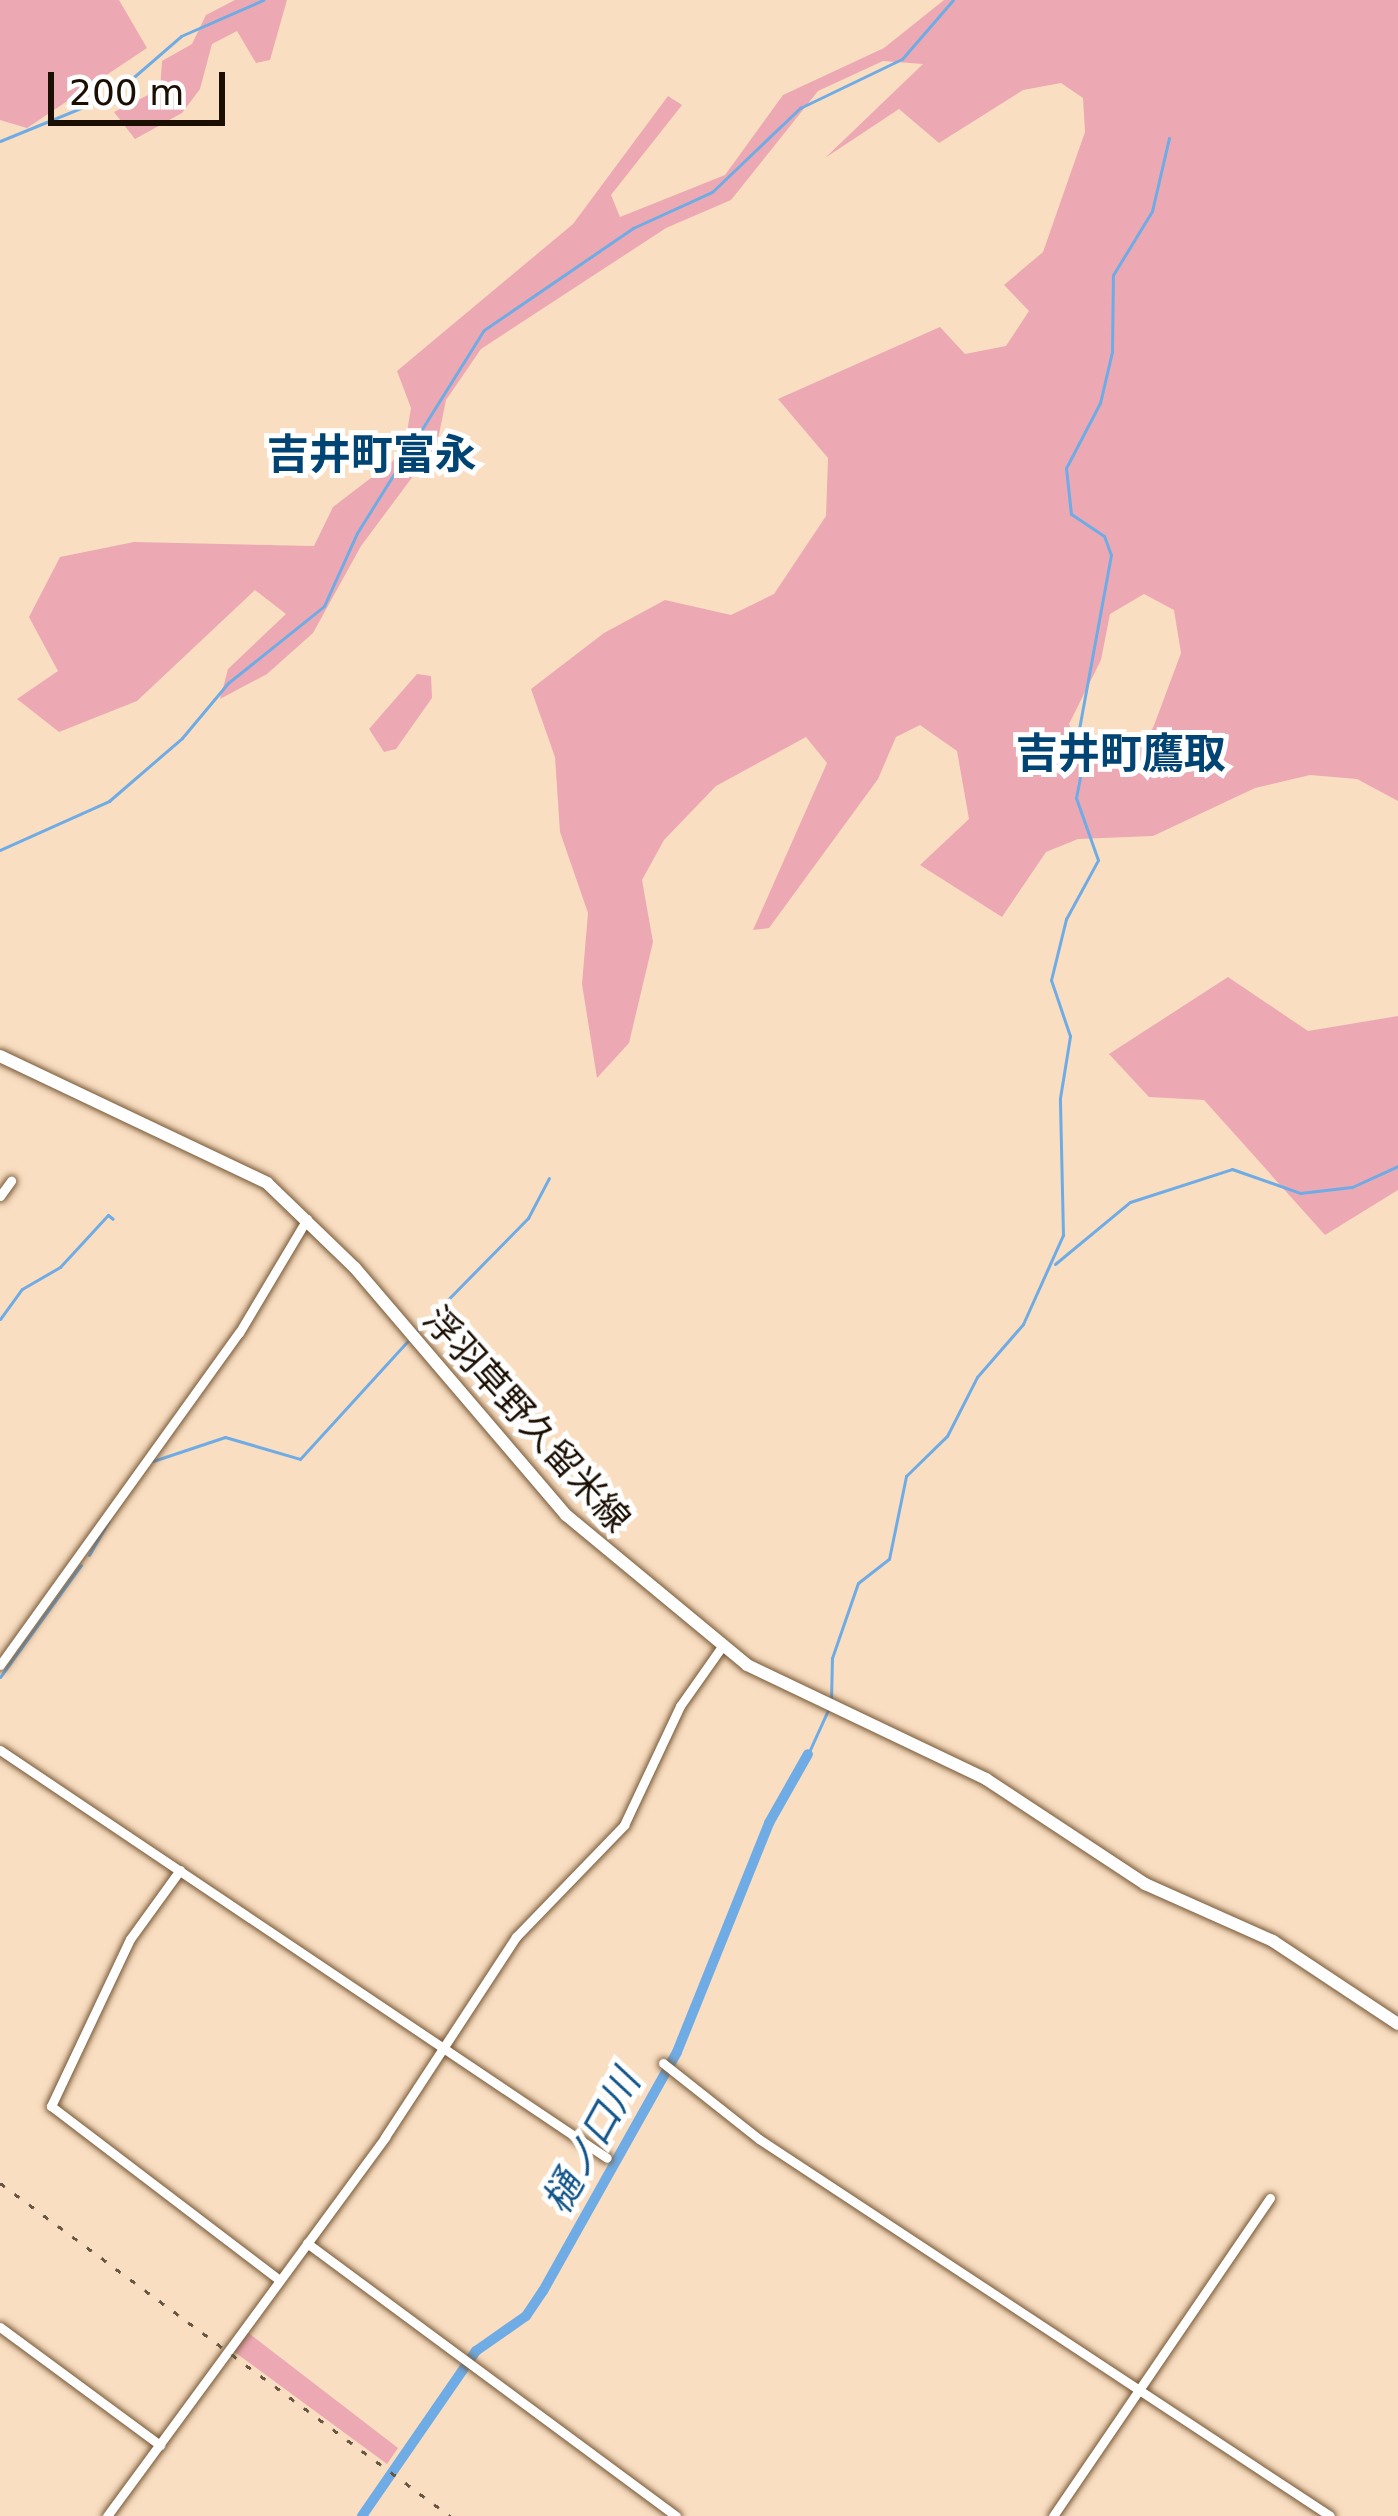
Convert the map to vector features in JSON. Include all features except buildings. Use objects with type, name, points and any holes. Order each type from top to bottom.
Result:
[{"type":"main road","name":"浮羽草野久留米線","points":[[0,1056],[64,1092],[247,1169],[307,1219],[566,1515],[759,1672],[1011,1792],[1145,1884],[1273,1941],[1398,2024]]},
{"type":"street","points":[[0,1196],[11,1181]]},
{"type":"street","points":[[0,1665],[239,1333],[307,1219]]},
{"type":"street","points":[[107,2516],[307,2243],[516,1937],[624,1825],[680,1706],[723,1646]]},
{"type":"street","points":[[0,1750],[608,2158]]},
{"type":"street","points":[[179,1870],[130,1939],[51,2106],[279,2280]]},
{"type":"street","points":[[667,2065],[759,2139],[1330,2516]]},
{"type":"street","points":[[1053,2516],[1270,2198]]},
{"type":"street","points":[[307,2243],[676,2516]]},
{"type":"street","points":[[0,2327],[160,2445]]},
{"type":"shaded area","points":[[0,0],[119,0],[147,48],[27,128],[0,120]]},
{"type":"shaded area","points":[[235,0],[287,0],[270,60],[256,63],[237,31],[212,44],[200,89],[182,113],[135,139],[114,112],[160,89],[162,61],[192,44],[206,15]]},
{"type":"shaded area","points":[[944,0],[1398,0],[1398,801],[1357,779],[1310,775],[1255,788],[1153,836],[1078,839],[1046,852],[1002,917],[920,865],[969,819],[957,751],[920,725],[896,737],[878,779],[769,928],[753,930],[827,763],[806,737],[716,786],[664,840],[642,880],[653,942],[629,1043],[597,1078],[582,984],[588,913],[560,832],[555,757],[531,689],[604,633],[665,600],[731,615],[774,594],[826,516],[828,458],[778,399],[940,327],[965,354],[1006,346],[1029,311],[1004,285],[1043,252],[1085,132],[1083,98],[1061,83],[1023,90],[939,143],[899,109],[825,158],[923,64],[883,61],[818,91],[731,200],[666,228],[481,349],[446,400],[437,444],[361,546],[313,633],[267,674],[220,699],[228,669],[286,614],[255,590],[137,701],[59,732],[17,699],[58,671],[29,617],[60,557],[134,542],[314,546],[333,507],[393,461],[407,432],[411,408],[397,371],[573,224],[668,96],[682,105],[611,195],[620,217],[725,175],[783,95],[884,48]],"holes":[[[1144,594],[1174,610],[1181,653],[1153,728],[1129,761],[1111,763],[1081,748],[1069,724],[1101,660],[1110,614]]]},
{"type":"shaded area","points":[[417,674],[431,676],[432,698],[396,749],[384,752],[369,729]]},
{"type":"shaded area","points":[[1228,977],[1308,1031],[1398,1016],[1398,1190],[1325,1235],[1204,1100],[1149,1097],[1109,1054]]},
{"type":"shaded area","points":[[246,2331],[398,2448],[387,2464],[232,2350]]},
{"type":"waterway","points":[[0,141],[113,95],[181,36],[263,0]]},
{"type":"waterway","points":[[0,850],[109,801],[182,738],[228,683],[324,606],[357,533],[484,330],[633,228],[712,192],[800,108],[902,59],[953,0]]},
{"type":"waterway","points":[[831,1701],[832,1658],[858,1583],[889,1559],[906,1476],[947,1436],[977,1377],[1023,1324],[1063,1235],[1060,1098],[1070,1036],[1051,980],[1066,919],[1098,860],[1076,798],[1086,746],[1079,729],[1111,555],[1104,536],[1071,514],[1066,468],[1100,403],[1112,352],[1113,275],[1152,211],[1169,138]]},
{"type":"waterway","points":[[1055,1264],[1130,1202],[1232,1169],[1300,1193],[1352,1187],[1398,1166]]},
{"type":"waterway","points":[[414,1334],[528,1218],[549,1178]]},
{"type":"waterway","points":[[0,1319],[22,1289],[60,1267],[108,1215],[113,1219]]},
{"type":"waterway","points":[[153,1461],[225,1437],[300,1459],[407,1342]]},
{"type":"waterway","points":[[89,1555],[109,1521]]},
{"type":"waterway","points":[[0,1677],[81,1565]]},
{"type":"waterway","points":[[808,1754],[828,1710]]},
{"type":"waterway","name":"樋ノ口川","points":[[362,2516],[476,2351],[526,2316],[543,2291],[677,2052],[769,1823],[808,1754]]},
{"type":"railway","points":[[0,2183],[450,2516]]},
{"type":"district","name":"吉井町富永","points":[[372,455]]},
{"type":"district","name":"吉井町鷹取","points":[[1121,754]]}]
